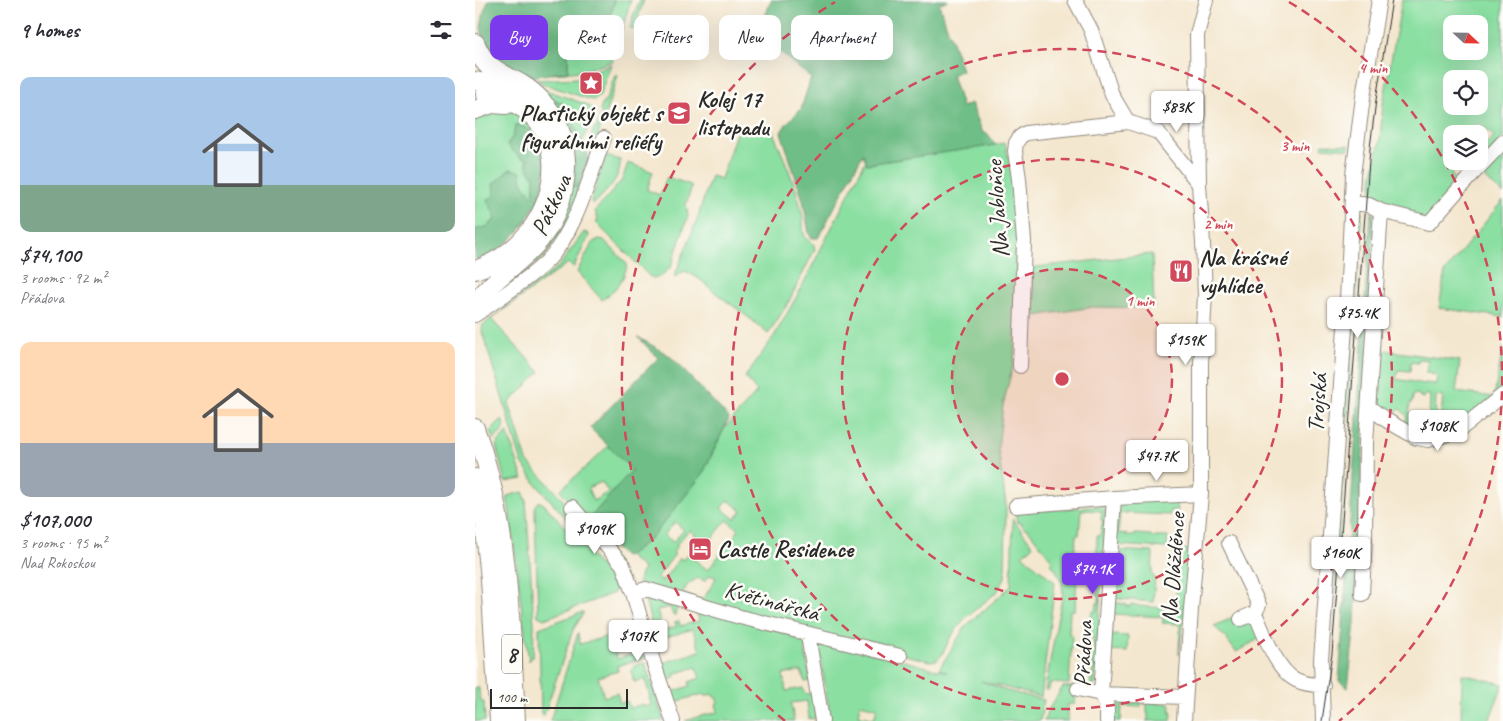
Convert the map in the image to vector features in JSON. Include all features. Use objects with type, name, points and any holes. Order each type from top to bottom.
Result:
[{"type":"highway","points":[[475,44],[482,58],[490,66],[503,76],[524,86],[534,107]]},
{"type":"main road","points":[[475,81],[515,89],[534,107]]},
{"type":"main road","points":[[475,93],[506,99],[551,112],[558,124],[565,150],[566,166],[561,201],[513,248],[498,260],[475,270]]},
{"type":"main road","points":[[475,110],[499,104],[534,107]]},
{"type":"main road","points":[[475,304],[491,285],[534,247],[546,231],[548,215]]},
{"type":"main road","name":"8","points":[[475,428],[487,464],[495,499],[506,574],[516,721]]},
{"type":"main road","name":"8","points":[[475,478],[483,521],[492,607],[499,721]]},
{"type":"street","points":[[1075,0],[1091,30],[1112,95],[1128,122]]},
{"type":"street","name":"Na Dlážděnce","points":[[1184,721],[1201,494],[1201,364],[1205,295],[1199,184],[1197,35],[1206,0]]},
{"type":"street","name":"Trojská","points":[[1323,721],[1321,660],[1346,310],[1353,175],[1363,97],[1379,0]]},
{"type":"street","name":"Na Jabloňce","points":[[1020,366],[1024,241],[1015,151],[1016,143],[1020,137],[1026,133],[1128,122],[1157,132],[1199,184]]},
{"type":"street","name":"Pátkova","points":[[475,315],[547,262],[566,236],[577,214],[604,138]]},
{"type":"street","points":[[1351,204],[1369,205],[1381,211],[1429,223],[1503,142]]},
{"type":"street","points":[[1362,594],[1365,538],[1366,443],[1381,211]]},
{"type":"street","points":[[1369,407],[1386,420],[1417,438],[1428,440],[1458,431],[1503,395]]},
{"type":"street","points":[[1016,506],[1114,498],[1201,494]]},
{"type":"street","name":"Přádova","points":[[1107,721],[1107,706],[1101,694],[1114,498]]},
{"type":"street","points":[[572,507],[623,565],[673,721]]},
{"type":"street","points":[[1229,543],[1259,604],[1255,613],[1241,619]]},
{"type":"street","name":"Květinářská","points":[[633,593],[646,589],[808,635],[900,656]]},
{"type":"street","points":[[1255,613],[1279,664],[1289,676],[1297,681],[1308,684],[1323,685]]},
{"type":"street","points":[[808,635],[822,721]]},
{"type":"street","points":[[1078,690],[1101,694],[1185,697]]},
{"type":"green space","points":[[489,0],[615,0],[610,15],[558,15],[558,60],[568,60],[568,71],[530,77],[513,71],[497,60],[548,60],[548,15],[490,15],[490,55],[485,45],[481,28],[484,11]]},
{"type":"green space","points":[[615,0],[631,0],[624,22],[624,15],[610,15]]},
{"type":"green space","points":[[640,0],[644,0],[639,15],[634,15],[634,29],[630,28],[632,18]]},
{"type":"green space","points":[[771,0],[948,0],[939,4],[962,70],[952,75],[962,107],[971,103],[983,133],[986,133],[996,145],[867,164],[863,154],[818,238],[812,238],[809,234],[803,200],[781,132],[801,109],[811,78],[781,53],[781,15],[766,15]]},
{"type":"green space","points":[[1402,0],[1503,0],[1503,138],[1488,155],[1488,143],[1494,136],[1488,131],[1488,125],[1478,123],[1476,125],[1443,125],[1443,170],[1455,170],[1451,174],[1456,180],[1466,170],[1474,170],[1429,220],[1380,208],[1375,200],[1371,198],[1373,173],[1380,141],[1383,104]]},
{"type":"green space","points":[[568,60],[612,60],[583,70],[551,74],[568,71]]},
{"type":"green space","points":[[611,64],[600,95],[594,100],[536,80],[577,78]]},
{"type":"green space","points":[[615,75],[618,76],[594,150],[589,142],[594,128],[596,129],[602,112],[600,111],[603,102],[605,102]]},
{"type":"green space","points":[[523,82],[588,105],[592,109],[593,115],[582,143],[566,105]]},
{"type":"green space","points":[[537,91],[566,105],[589,157],[576,188],[571,185]]},
{"type":"green space","points":[[496,109],[516,113],[537,133],[513,136],[507,145],[527,159],[527,167],[534,177],[534,192],[541,195],[538,201],[537,197],[529,193],[521,181],[495,216],[494,221],[486,227],[475,230],[475,116]]},
{"type":"green space","points":[[516,124],[537,133],[546,166],[541,195],[534,192],[534,177],[527,167],[527,159],[519,157],[507,145],[513,136]]},
{"type":"green space","points":[[771,127],[796,191],[803,218],[804,234],[813,243],[815,249],[787,305],[768,334],[693,275],[684,271],[674,278],[697,220],[711,176],[721,179],[736,133]]},
{"type":"green space","points":[[1005,143],[1013,178],[1018,252],[1014,361],[1003,405],[998,448],[1006,505],[1005,578],[997,592],[965,618],[950,638],[942,655],[937,660],[930,661],[756,619],[638,583],[643,568],[628,556],[653,536],[702,475],[724,429],[757,392],[745,377],[773,338],[797,296],[866,160],[867,164]],"holes":[[[728,500],[742,511],[735,519],[721,508]],[[727,520],[739,530],[708,570],[687,554],[683,560],[680,558],[662,581],[657,578],[675,554],[673,552],[678,546],[676,545],[689,530],[704,542],[706,546]],[[675,522],[684,530],[673,542],[664,535]],[[710,575],[716,578],[703,600],[682,594],[688,584],[698,578],[705,581]]]},
{"type":"green space","points":[[1323,144],[1349,145],[1349,149],[1322,147]]},
{"type":"green space","points":[[1496,153],[1503,159],[1503,194],[1478,172],[1480,170],[1488,170],[1488,161]]},
{"type":"green space","points":[[606,156],[620,160],[620,167],[616,179],[595,203],[592,203],[591,201]]},
{"type":"green space","points":[[589,157],[591,158],[569,221],[543,258],[491,297],[571,185],[576,188]]},
{"type":"green space","points":[[628,163],[653,172],[647,190],[660,195],[667,177],[691,185],[686,204],[688,216],[671,267],[661,276],[653,278],[649,276],[596,223],[598,220],[595,211],[622,180]]},
{"type":"green space","points":[[510,169],[521,172],[525,187],[538,197],[538,201],[519,231],[500,249],[478,260],[475,258],[475,230],[486,227],[494,221],[495,216],[487,200],[494,196],[493,184]]},
{"type":"green space","points":[[1503,200],[1503,317],[1439,308],[1445,272]]},
{"type":"green space","points":[[1362,211],[1334,604],[1328,603],[1356,214]]},
{"type":"green space","points":[[1371,213],[1374,214],[1355,623],[1348,688],[1339,681]]},
{"type":"green space","points":[[584,232],[589,234],[588,238],[573,268],[568,263],[491,319],[540,372],[509,403],[527,461],[613,556],[627,587],[535,483],[522,463],[482,331],[483,325],[559,266]]},
{"type":"green space","points":[[599,239],[604,240],[627,264],[619,284],[602,300],[577,272],[593,242]]},
{"type":"green space","points":[[1152,254],[1154,308],[1093,307],[1028,317],[1030,315],[1030,306],[1026,306],[1028,268]]},
{"type":"green space","points":[[638,337],[670,356],[729,418],[702,475],[653,536],[628,556],[624,557],[587,521],[632,470],[590,428],[658,358]]},
{"type":"green space","points":[[1503,347],[1503,391],[1457,427],[1428,436],[1405,424],[1407,416],[1400,409],[1392,416],[1372,399],[1377,349],[1460,361],[1456,392],[1494,397]],"holes":[[[1419,359],[1428,360],[1426,373],[1437,375],[1436,384],[1396,379],[1398,370],[1410,371],[1411,362],[1418,363]],[[1415,394],[1424,398],[1424,395],[1430,395],[1429,416],[1425,416],[1423,421],[1421,415],[1409,414]],[[1436,396],[1443,397],[1441,414],[1435,414]]]},
{"type":"green space","points":[[502,419],[505,428],[494,440],[491,430]]},
{"type":"green space","points":[[507,432],[523,479],[505,482],[496,445]]},
{"type":"green space","points":[[608,446],[633,470],[587,521],[560,490]],"holes":[[[602,482],[609,492],[593,501],[588,488]]]},
{"type":"green space","points":[[523,492],[526,499],[534,624],[533,657],[529,661],[507,496]]},
{"type":"green space","points":[[1175,498],[1178,511],[1170,510],[1170,515],[1120,513],[1118,533],[1127,534],[1127,536],[1135,536],[1135,534],[1151,535],[1151,537],[1168,537],[1167,548],[1113,545],[1119,503]]},
{"type":"green space","points":[[538,502],[544,504],[616,584],[614,593],[544,619],[538,616],[535,505]]},
{"type":"green space","points":[[1102,506],[1106,510],[1095,685],[1090,686],[1094,645],[1093,636],[1090,636],[1093,620],[1091,619],[1092,611],[1096,611],[1097,603],[1099,603],[1099,595],[1097,594],[1101,570],[1099,570],[1100,561],[1095,561],[1097,536],[1100,536],[1103,520],[1101,520],[1102,511],[1081,510],[1079,535],[1076,535],[1074,559],[1078,560],[1075,610],[1070,610],[1069,635],[1072,635],[1069,684],[1050,683],[1049,690],[1045,690],[1063,594],[1062,583],[1051,564],[1053,562],[1027,528],[1025,529],[1020,522],[1018,523],[1017,512]]},
{"type":"green space","points":[[1013,519],[1033,546],[1022,555],[1055,582],[1041,697],[981,681],[1007,691],[1044,700],[1040,721],[831,721],[817,639],[947,672],[939,669],[965,627],[1011,586]],"holes":[[[860,704],[877,708],[874,719],[858,715]]]},
{"type":"green space","points":[[1183,549],[1190,550],[1179,655],[1180,624],[1162,623],[1164,619],[1162,617],[1113,614],[1111,635],[1128,636],[1127,652],[1107,651],[1110,602],[1126,604],[1126,606],[1131,606],[1131,604],[1180,609],[1179,603],[1175,604],[1177,587],[1176,579],[1173,578],[1176,562],[1174,561],[1174,553],[1181,554]]},
{"type":"green space","points":[[1113,550],[1153,552],[1152,576],[1155,577],[1153,602],[1110,598]]},
{"type":"green space","points":[[643,593],[803,635],[810,681],[805,682],[801,671],[783,674],[786,691],[803,688],[805,694],[812,693],[816,718],[809,719],[807,701],[791,703],[794,721],[685,721],[718,712],[716,697],[712,694],[704,696],[703,694],[675,702],[672,692],[690,686],[689,682],[700,678],[696,667],[674,674],[675,678],[668,680],[663,663],[700,651],[693,629],[656,640]],"holes":[[[678,606],[697,612],[699,621],[680,626],[679,621],[675,622],[676,627],[660,631],[658,621],[660,620],[657,610],[670,607],[673,615],[675,615]]]},
{"type":"green space","points":[[583,612],[573,630],[543,716],[541,714],[539,628]]},
{"type":"green space","points":[[1237,616],[1253,622],[1262,637],[1236,652],[1214,626]]},
{"type":"green space","points":[[635,629],[644,658],[617,666],[618,671],[598,677],[604,697],[617,693],[620,703],[627,701],[630,708],[643,704],[644,707],[651,705],[645,679],[634,682],[631,671],[634,666],[645,663],[664,721],[550,721],[578,633],[580,644]],"holes":[[[630,638],[635,653],[617,659],[613,644]]]},
{"type":"green space","points":[[1462,674],[1503,684],[1489,721],[1461,721]]},
{"type":"green space","points":[[1063,687],[1076,687],[1075,704],[1068,704],[1068,721],[1044,721],[1048,710]]},
{"type":"green space","points":[[475,688],[479,688],[480,702],[484,702],[485,721],[475,721]]},
{"type":"green space","points":[[1117,701],[1141,702],[1141,707],[1122,706],[1121,721],[1110,721],[1113,715],[1114,703]]},
{"type":"green space","points":[[1147,702],[1171,704],[1171,721],[1146,721],[1148,720]]},
{"type":"tram line","points":[[1322,721],[1332,654],[1370,148],[1392,0]]},
{"type":"place","name":"Plastický objekt s figurálními reliéfy","points":[[591,83]]},
{"type":"place","name":"Kolej 17 listopadu","points":[[679,113]]},
{"type":"place","name":"Na krásné vyhlídce","points":[[1181,271]]},
{"type":"place","name":"Castle Residence","points":[[700,549]]}]
